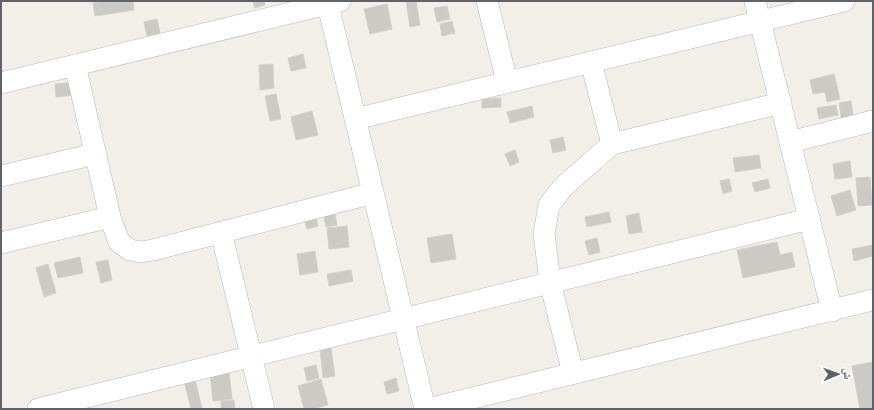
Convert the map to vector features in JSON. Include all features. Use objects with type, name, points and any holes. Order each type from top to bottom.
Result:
[{"type":"street","points":[[487,1],[507,82]]},
{"type":"street","points":[[755,1],[832,310]]},
{"type":"street","points":[[355,119],[844,1]]},
{"type":"street","points":[[1,83],[332,2],[355,119],[425,409]]},
{"type":"street","points":[[591,62],[612,144]]},
{"type":"street","points":[[75,65],[110,216],[119,242],[130,250],[141,252],[153,250],[373,193]]},
{"type":"street","points":[[573,373],[550,282],[544,234],[549,205],[563,187],[612,144],[781,103]]},
{"type":"street","points":[[790,142],[873,121]]},
{"type":"street","points":[[1,176],[95,154]]},
{"type":"street","points":[[1,243],[110,216]]},
{"type":"street","points":[[38,409],[809,218]]},
{"type":"street","points":[[221,232],[264,409]]},
{"type":"street","points":[[428,409],[873,300]]},
{"type":"building","points":[[106,1],[133,1],[134,10],[95,16],[93,3]]},
{"type":"building","points":[[253,1],[264,1],[265,5],[255,8]]},
{"type":"building","points":[[406,1],[416,1],[420,25],[410,27]]},
{"type":"building","points":[[387,4],[392,29],[370,34],[364,9]]},
{"type":"building","points":[[447,6],[450,19],[437,22],[434,8]]},
{"type":"building","points":[[157,19],[160,33],[147,36],[144,22]]},
{"type":"building","points":[[452,21],[455,33],[442,36],[440,24]]},
{"type":"building","points":[[303,54],[306,68],[291,71],[288,58]]},
{"type":"building","points":[[273,64],[274,88],[260,90],[259,65]]},
{"type":"building","points":[[834,74],[840,99],[827,102],[825,92],[813,94],[810,80]]},
{"type":"building","points":[[75,82],[76,95],[56,97],[55,84]]},
{"type":"building","points":[[276,94],[281,119],[270,121],[265,96]]},
{"type":"building","points":[[501,98],[501,107],[482,108],[482,99]]},
{"type":"building","points":[[851,101],[855,128],[843,130],[839,103]]},
{"type":"building","points":[[836,105],[838,115],[819,119],[817,108]]},
{"type":"building","points":[[532,106],[534,117],[510,123],[507,112]]},
{"type":"building","points":[[312,111],[318,135],[296,140],[291,117]]},
{"type":"building","points":[[563,137],[566,150],[553,153],[550,140]]},
{"type":"building","points":[[515,150],[519,162],[510,166],[505,154]]},
{"type":"building","points":[[759,155],[761,168],[735,172],[733,158]]},
{"type":"building","points":[[850,161],[852,177],[835,179],[833,164]]},
{"type":"building","points":[[870,177],[872,205],[858,206],[856,178]]},
{"type":"building","points":[[729,179],[732,191],[723,194],[720,181]]},
{"type":"building","points":[[768,179],[770,188],[755,192],[752,183]]},
{"type":"building","points":[[850,190],[856,210],[837,216],[831,196]]},
{"type":"building","points":[[312,201],[318,226],[307,229],[300,205]]},
{"type":"building","points":[[609,212],[611,222],[587,227],[585,217]]},
{"type":"building","points":[[639,213],[642,232],[629,234],[626,216]]},
{"type":"building","points":[[335,214],[337,225],[326,227],[324,216]]},
{"type":"building","points":[[347,226],[349,247],[329,249],[327,228]]},
{"type":"building","points":[[452,234],[456,259],[431,263],[427,238]]},
{"type":"building","points":[[597,238],[600,252],[589,255],[585,241]]},
{"type":"building","points":[[777,242],[780,255],[792,252],[795,267],[743,278],[737,250]]},
{"type":"building","points":[[873,245],[873,256],[854,261],[852,249]]},
{"type":"building","points":[[315,251],[318,272],[300,275],[297,254]]},
{"type":"building","points":[[80,257],[83,273],[58,278],[54,263]]},
{"type":"building","points":[[108,260],[112,280],[101,283],[96,262]]},
{"type":"building","points":[[48,264],[56,293],[44,297],[36,268]]},
{"type":"building","points":[[351,270],[353,281],[329,286],[327,274]]},
{"type":"building","points":[[331,348],[335,376],[323,378],[320,349]]},
{"type":"building","points":[[872,362],[873,409],[860,409],[852,366]]},
{"type":"building","points":[[316,365],[319,378],[307,381],[304,368]]},
{"type":"building","points":[[229,372],[232,399],[213,401],[210,373]]},
{"type":"building","points":[[396,378],[399,391],[387,394],[384,382]]},
{"type":"building","points":[[195,379],[202,409],[191,409],[184,381]]},
{"type":"building","points":[[321,379],[328,405],[313,409],[304,409],[298,386]]},
{"type":"building","points":[[234,400],[235,409],[221,409],[221,401]]}]
